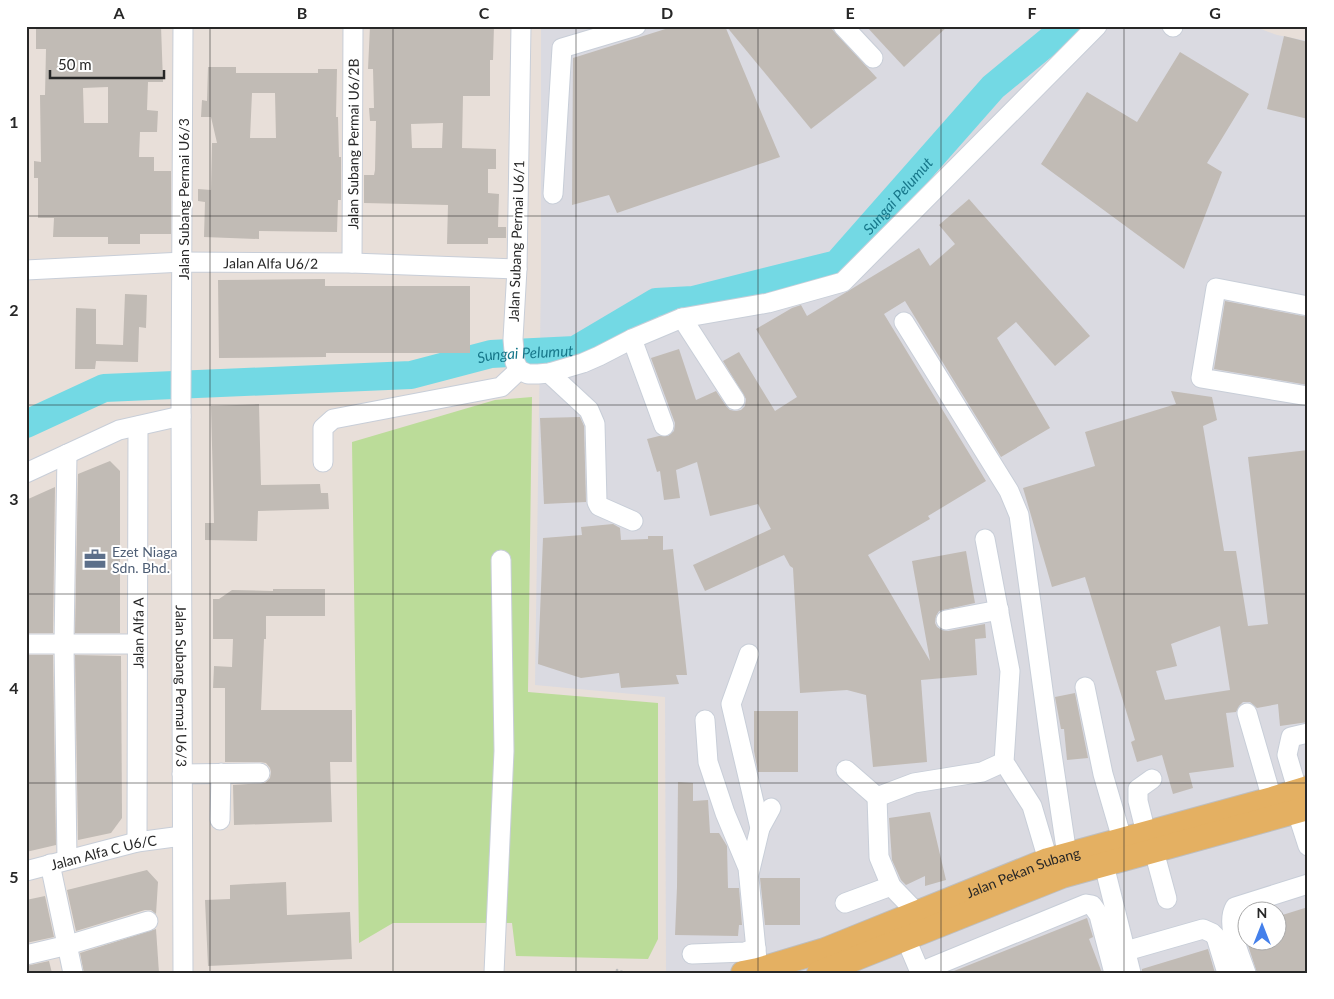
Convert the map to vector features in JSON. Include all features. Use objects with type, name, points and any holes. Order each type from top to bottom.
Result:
[{"type":"main road","name":"Jalan Pekan Subang","points":[[819,973],[1062,876],[1104,865],[1150,842],[1272,799],[1303,800]]},
{"type":"main road","name":"Jalan Pekan Subang","points":[[753,964],[825,950],[1058,858],[1122,839],[1150,842],[1303,800]]},
{"type":"street","name":"Jalan Subang Permai U6/3","points":[[183,26],[181,371],[183,964]]},
{"type":"street","name":"Jalan Subang Permai U6/2B","points":[[352,263],[353,26]]},
{"type":"street","name":"Jalan Subang Permai U6/1","points":[[517,366],[513,339],[521,26]]},
{"type":"street","points":[[844,26],[873,58]]},
{"type":"street","points":[[323,462],[323,428],[332,419],[501,387],[517,366],[528,374],[549,373],[600,356],[632,339],[682,318],[768,303],[843,282],[1097,26]]},
{"type":"street","points":[[554,194],[562,48],[586,34],[625,28]]},
{"type":"street","name":"Jalan Alfa U6/2","points":[[26,270],[183,262],[352,263],[516,270]]},
{"type":"street","points":[[1308,306],[1216,288],[1201,378],[1308,396]]},
{"type":"street","points":[[682,318],[735,400]]},
{"type":"street","points":[[904,322],[1009,491],[1019,515],[1049,734],[1058,858]]},
{"type":"street","points":[[632,339],[664,426]]},
{"type":"street","points":[[549,373],[589,410],[593,417],[595,424],[597,502],[600,506],[633,521]]},
{"type":"street","points":[[26,472],[119,430],[138,426],[181,407]]},
{"type":"street","name":"Jalan Alfa A","points":[[137,842],[138,426]]},
{"type":"street","points":[[67,454],[58,862],[73,973]]},
{"type":"street","points":[[986,539],[1010,671],[1004,762],[1032,806],[1058,858]]},
{"type":"street","points":[[494,973],[504,751],[501,560]]},
{"type":"street","points":[[946,620],[999,610]]},
{"type":"street","points":[[26,644],[137,644]]},
{"type":"street","points":[[749,654],[731,704],[760,828]]},
{"type":"street","points":[[1085,687],[1102,774],[1122,839]]},
{"type":"street","points":[[1247,713],[1272,799]]},
{"type":"street","points":[[705,720],[708,762],[725,813],[748,868],[753,964]]},
{"type":"street","points":[[1308,733],[1291,738],[1287,755],[1303,800],[1308,846]]},
{"type":"street","points":[[876,797],[914,783],[982,772],[1004,762]]},
{"type":"street","points":[[846,770],[876,797],[879,857],[891,886],[917,913]]},
{"type":"street","points":[[182,774],[260,773]]},
{"type":"street","points":[[220,820],[221,774]]},
{"type":"street","points":[[1152,779],[1138,789],[1138,801],[1167,899]]},
{"type":"street","points":[[749,875],[760,828],[771,808]]},
{"type":"street","name":"Jalan Alfa C U6/C","points":[[26,870],[137,842],[182,836]]},
{"type":"street","points":[[1104,865],[1131,973]]},
{"type":"street","points":[[1246,973],[1232,930],[1231,918],[1235,907],[1308,884]]},
{"type":"street","points":[[845,903],[891,886]]},
{"type":"street","points":[[906,939],[919,973],[1086,904],[1092,905],[1099,915],[1114,973]]},
{"type":"street","points":[[26,955],[68,945],[148,920]]},
{"type":"street","points":[[1126,951],[1203,929],[1216,937],[1227,973]]},
{"type":"street","points":[[692,954],[745,952],[753,964]]},
{"type":"street","points":[[173,973],[183,964]]},
{"type":"path","points":[[617,971],[625,973]]},
{"type":"shaded area","points":[[541,26],[1253,26],[1277,35],[1308,41],[1308,973],[666,973],[665,697],[535,685],[541,277]]},
{"type":"green space","points":[[532,397],[528,692],[658,703],[658,939],[648,959],[516,956],[512,923],[393,923],[359,943],[352,442],[495,400]]},
{"type":"building","points":[[36,26],[97,26],[97,28],[161,26],[163,82],[148,82],[147,110],[158,111],[157,132],[140,132],[139,157],[154,157],[154,171],[171,171],[171,234],[140,234],[140,244],[108,244],[108,237],[53,237],[54,218],[38,218],[38,178],[34,178],[34,161],[41,162],[40,95],[45,95],[46,49],[36,49]],"holes":[[[108,87],[108,123],[84,123],[83,88]]]},
{"type":"building","points":[[370,26],[494,26],[493,60],[490,60],[490,96],[463,96],[462,148],[496,149],[496,169],[488,169],[488,193],[499,194],[498,227],[506,227],[506,238],[488,238],[488,244],[447,244],[448,205],[364,203],[364,175],[374,175],[375,170],[376,121],[370,121],[369,108],[374,108],[373,69],[368,69]],"holes":[[[443,123],[442,148],[412,148],[411,124]]]},
{"type":"building","points":[[675,26],[725,26],[780,157],[617,213],[609,195],[572,205],[573,58]]},
{"type":"building","points":[[726,26],[829,26],[877,78],[811,129]]},
{"type":"building","points":[[866,26],[948,26],[904,67]]},
{"type":"building","points":[[1284,36],[1308,42],[1308,119],[1267,109]]},
{"type":"building","points":[[1180,52],[1249,94],[1207,163],[1222,172],[1184,269],[1041,164],[1087,92],[1137,122]]},
{"type":"building","points":[[208,67],[236,67],[236,73],[318,73],[318,69],[337,69],[336,117],[338,117],[339,157],[341,157],[341,200],[338,200],[337,232],[259,231],[259,239],[204,237],[205,202],[198,201],[198,189],[211,190],[212,143],[217,143],[211,117],[201,117],[202,100],[207,101]],"holes":[[[252,93],[275,93],[276,138],[250,138]]]},
{"type":"building","points":[[969,199],[1090,336],[1055,366],[1016,322],[997,338],[1050,428],[1001,457],[905,301],[884,314],[986,481],[928,516],[930,519],[868,555],[930,661],[912,561],[966,551],[975,603],[939,611],[935,623],[937,627],[948,631],[985,624],[986,638],[975,639],[977,675],[921,680],[927,762],[873,767],[866,695],[847,690],[800,693],[793,568],[784,555],[705,591],[693,565],[771,529],[758,504],[710,516],[697,462],[676,470],[680,498],[664,500],[660,471],[657,472],[647,439],[668,436],[674,431],[675,423],[651,358],[679,349],[696,400],[716,391],[730,410],[736,411],[741,410],[745,406],[746,399],[723,361],[739,352],[775,411],[797,397],[756,329],[792,308],[801,305],[807,316],[919,248],[930,266],[955,244],[939,225]]},
{"type":"building","points":[[325,279],[325,286],[470,286],[470,353],[326,353],[326,357],[219,358],[218,280]]},
{"type":"building","points":[[125,294],[147,295],[146,328],[139,327],[138,362],[96,361],[95,369],[75,369],[76,308],[96,309],[96,344],[123,345]]},
{"type":"building","points":[[1225,301],[1308,317],[1308,385],[1214,369]]},
{"type":"building","points":[[1171,391],[1212,397],[1217,420],[1203,426],[1224,551],[1236,551],[1248,626],[1268,624],[1248,457],[1308,450],[1308,722],[1280,726],[1278,704],[1257,708],[1250,702],[1243,702],[1236,712],[1226,713],[1234,767],[1189,773],[1193,788],[1173,794],[1162,755],[1137,762],[1131,742],[1135,740],[1085,577],[1052,587],[1023,488],[1095,466],[1085,432],[1176,404]],"holes":[[[1220,626],[1230,690],[1165,700],[1156,671],[1177,666],[1171,644]]]},
{"type":"building","points":[[259,404],[261,485],[320,484],[321,493],[328,493],[329,509],[258,511],[257,541],[205,540],[205,523],[214,523],[211,406]]},
{"type":"building","points":[[580,417],[584,426],[586,502],[544,504],[540,418]]},
{"type":"building","name":"Ezet Niaga Sdn. Bhd.","points":[[110,461],[120,471],[120,633],[75,633],[78,474]]},
{"type":"building","points":[[55,487],[53,633],[26,633],[26,500]]},
{"type":"building","points":[[613,524],[620,528],[621,540],[648,539],[648,536],[663,536],[663,550],[673,549],[687,675],[676,675],[679,684],[621,688],[619,673],[581,678],[538,664],[543,538],[582,535],[581,527]]},
{"type":"building","points":[[273,589],[325,589],[325,616],[266,616],[261,710],[352,710],[352,762],[330,762],[332,822],[234,825],[233,785],[265,783],[270,778],[271,772],[266,763],[225,762],[225,688],[213,688],[214,666],[232,667],[233,639],[213,639],[213,599],[219,599],[232,590],[273,591]]},
{"type":"building","points":[[26,655],[53,655],[56,845],[26,852]]},
{"type":"building","points":[[75,655],[121,656],[122,818],[111,833],[78,840]]},
{"type":"building","points":[[1075,693],[1088,758],[1067,760],[1064,729],[1061,729],[1055,697]]},
{"type":"building","points":[[754,711],[798,711],[798,772],[758,772],[754,751]]},
{"type":"building","points":[[678,782],[693,783],[693,801],[708,800],[710,833],[719,833],[727,846],[728,888],[739,888],[742,925],[739,925],[738,936],[675,935]]},
{"type":"building","points":[[930,812],[946,880],[925,886],[925,876],[906,885],[901,880],[892,860],[889,818]]},
{"type":"building","points":[[147,870],[158,882],[156,914],[151,910],[145,910],[76,931],[67,890]]},
{"type":"building","points":[[760,878],[800,878],[800,925],[765,925]]},
{"type":"building","points":[[286,882],[287,915],[350,912],[352,959],[208,966],[205,900],[230,899],[230,885]]},
{"type":"building","points":[[45,896],[54,937],[26,943],[26,900]]},
{"type":"building","points":[[1308,907],[1308,973],[1257,973],[1250,952],[1286,952],[1286,914]]},
{"type":"building","points":[[1087,918],[1093,937],[1089,939],[1102,973],[949,973]]},
{"type":"building","points":[[156,929],[159,973],[84,973],[80,953]]},
{"type":"building","points":[[1208,949],[1215,973],[1142,973],[1142,969]]},
{"type":"building","points":[[49,961],[52,973],[26,973],[26,966]]},
{"type":"waterway","name":"Sungai Pelumut","points":[[26,424],[104,388],[411,375],[491,354],[575,350],[656,302],[693,300],[837,264],[993,87],[1067,26]]},
{"type":"place","name":"Ezet Niaga Sdn. Bhd.","points":[[95,559]]}]
